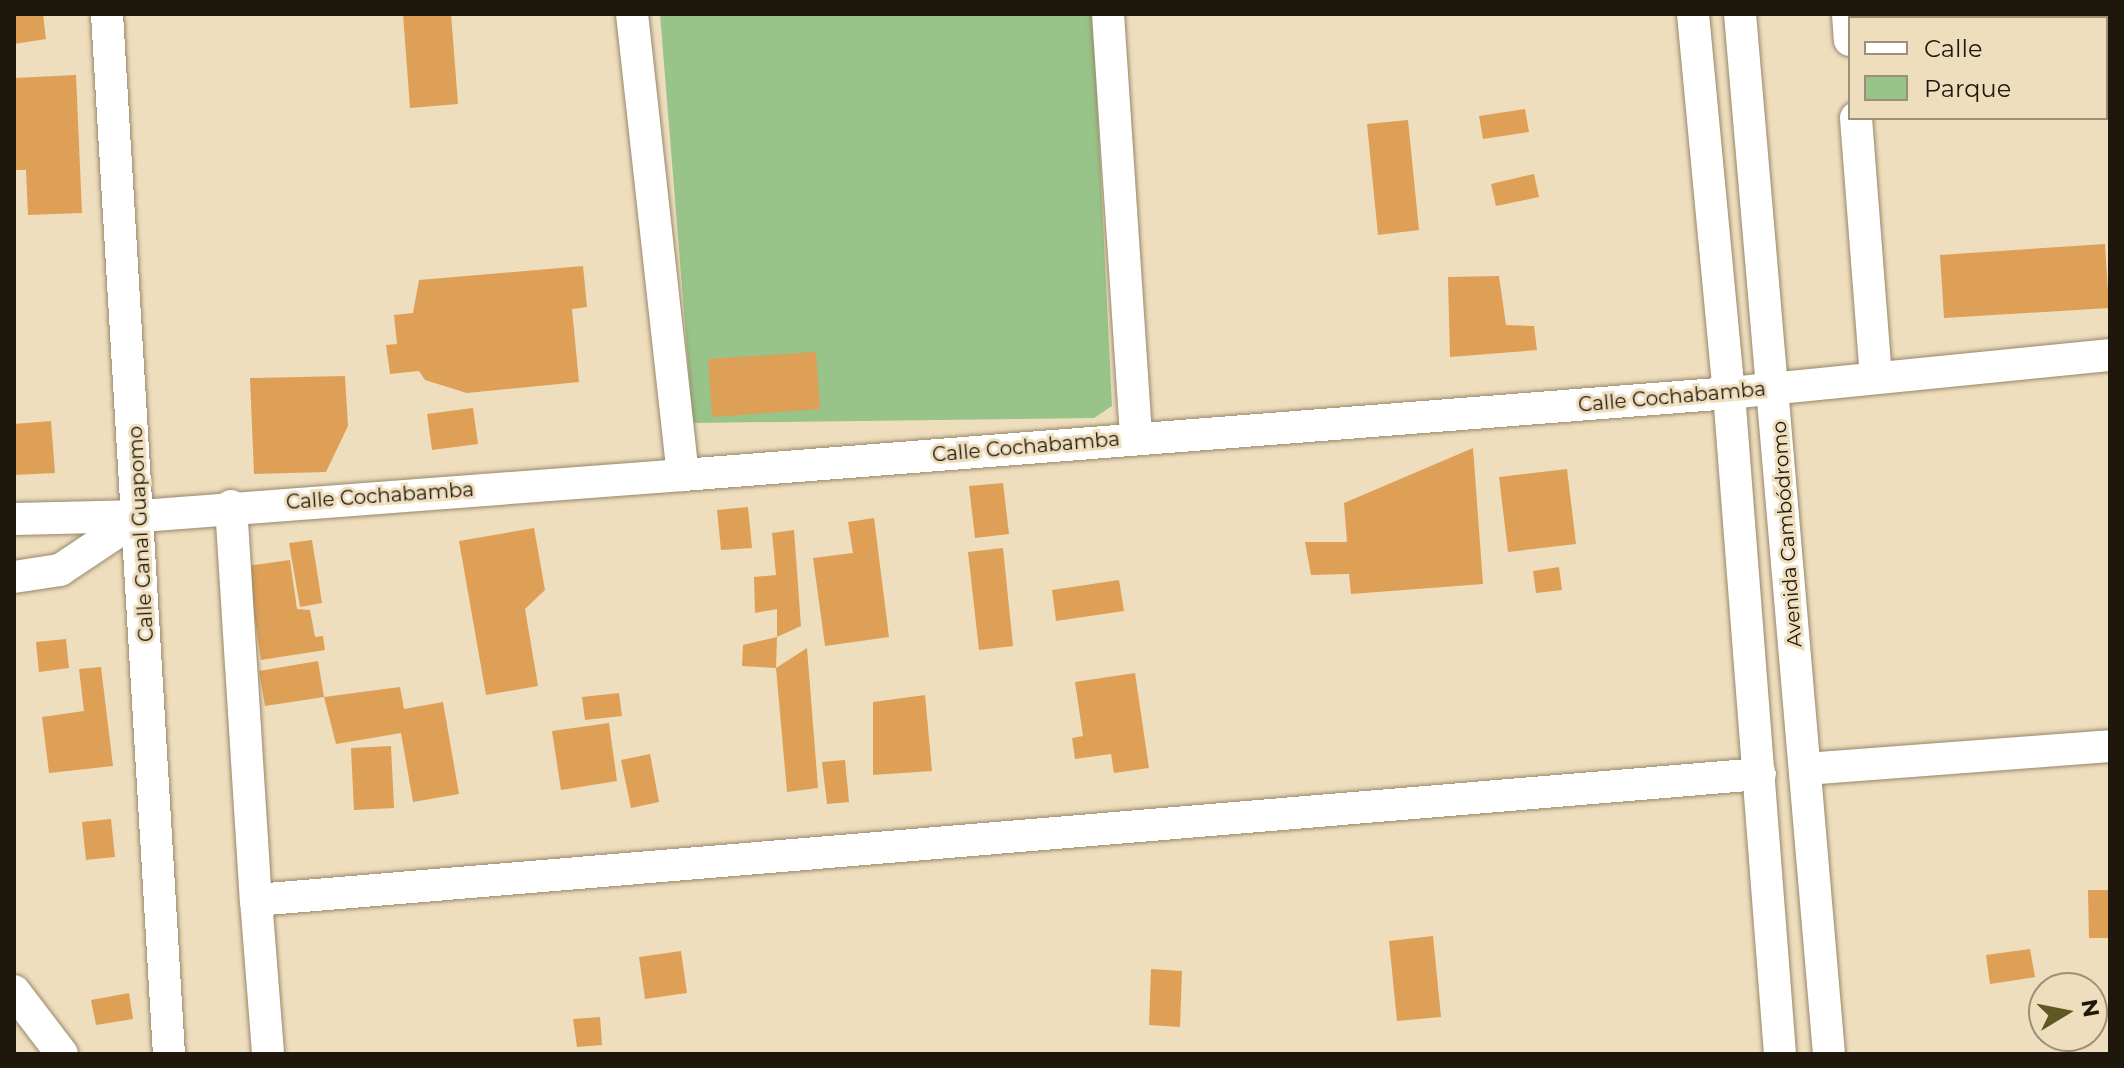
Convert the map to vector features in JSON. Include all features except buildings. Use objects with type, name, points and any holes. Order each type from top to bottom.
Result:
[{"type":"street","name":"Calle Canal Guapomo","points":[[107,14],[141,516],[169,1054]]},
{"type":"street","points":[[632,14],[683,475]]},
{"type":"street","points":[[1108,14],[1136,438]]},
{"type":"street","points":[[1693,14],[1729,393],[1780,1054]]},
{"type":"street","name":"Avenida Cambódromo","points":[[1740,14],[1775,389],[1829,1054]]},
{"type":"street","points":[[1856,120],[1876,377]]},
{"type":"street","name":"Calle Cochabamba","points":[[14,519],[141,516],[231,506],[683,475],[1729,393],[2110,355]]},
{"type":"street","points":[[231,506],[268,1054]]},
{"type":"street","name":"Calle Cochabamba","points":[[14,577],[60,570],[141,516]]},
{"type":"street","points":[[1805,769],[2110,746]]},
{"type":"street","points":[[256,900],[1760,774]]},
{"type":"street","points":[[14,991],[62,1054]]},
{"type":"green space","points":[[660,14],[1093,14],[1112,406],[1094,418],[693,423]]}]
